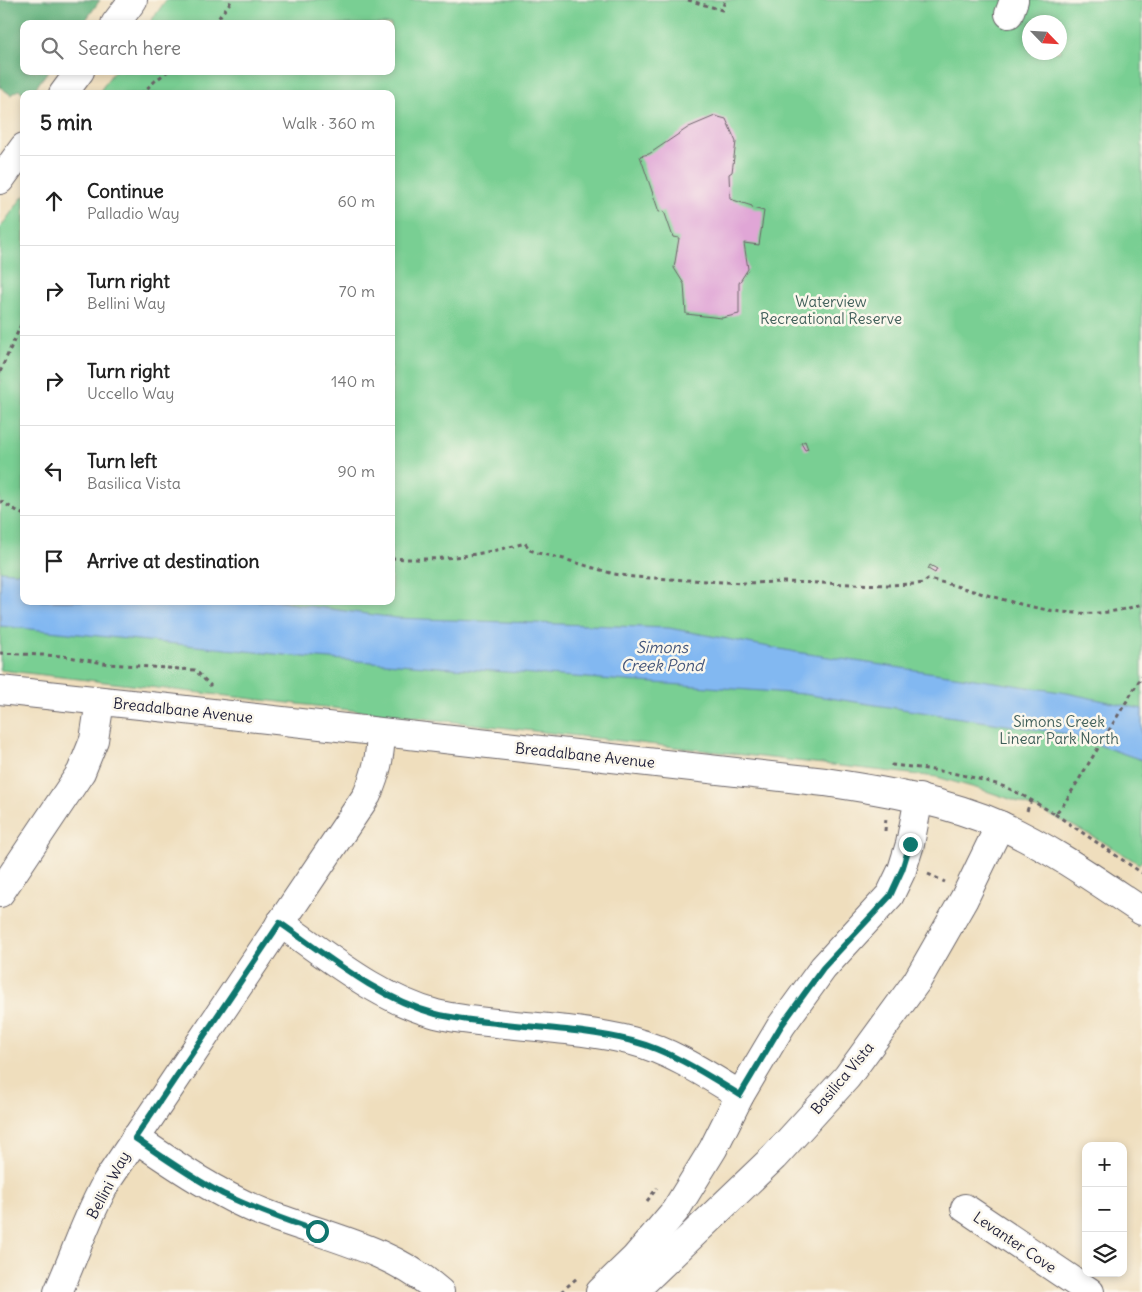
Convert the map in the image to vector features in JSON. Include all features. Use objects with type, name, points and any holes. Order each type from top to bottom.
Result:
[{"type":"street","points":[[118,20],[133,0]]},
{"type":"street","points":[[66,90],[77,75]]},
{"type":"street","points":[[0,180],[20,153]]},
{"type":"street","name":"Breadalbane Avenue","points":[[0,690],[825,782],[888,791],[919,798],[1000,826],[1054,854],[1142,911]]},
{"type":"street","points":[[0,893],[81,772],[94,740],[100,701]]},
{"type":"street","name":"Bellini Way","points":[[58,1292],[99,1195],[135,1138],[356,811],[373,732]]},
{"type":"street","points":[[600,1292],[635,1258],[675,1211],[714,1149],[740,1095],[781,1026],[823,968],[890,896],[902,870],[910,844],[919,798]]},
{"type":"street","name":"Basilica Vista","points":[[634,1292],[774,1157],[847,1078],[917,981],[964,899],[1000,826]]},
{"type":"street","points":[[280,923],[368,984],[411,1005],[437,1014],[469,1020],[585,1032],[633,1041],[674,1057],[740,1095]]},
{"type":"street","points":[[135,1138],[186,1173],[223,1194],[263,1212],[372,1250],[402,1264],[440,1292]]},
{"type":"street","name":"Levanter Cove","points":[[965,1208],[1090,1292]]},
{"type":"path","points":[[217,20],[232,0]]},
{"type":"path","points":[[688,0],[722,10],[725,0]]},
{"type":"path","points":[[145,90],[162,75]]},
{"type":"path","points":[[0,372],[20,327]]},
{"type":"path","points":[[0,501],[20,512]]},
{"type":"path","points":[[395,558],[433,559],[467,556],[501,550],[525,543],[530,550],[538,554],[564,559],[614,574],[634,577],[742,583],[785,582],[887,585],[923,583],[928,579],[1040,610],[1091,613],[1110,612],[1142,604]]},
{"type":"path","points":[[0,653],[64,656],[109,664],[195,670],[214,689]]},
{"type":"path","points":[[1055,814],[1064,804],[1142,676]]},
{"type":"path","points":[[1031,800],[1142,873]]},
{"type":"green space","points":[[0,0],[100,0],[86,20],[20,20],[20,75],[45,75],[34,90],[19,90],[11,95],[0,87]]},
{"type":"green space","name":"Waterview Recreational Reserve","points":[[166,0],[1142,0],[1142,861],[1139,864],[1107,844],[1039,810],[996,794],[937,777],[0,670],[0,228],[20,200],[20,605],[395,605],[395,90],[101,90],[111,75],[395,75],[395,20],[152,20]]},
{"type":"water","name":"Simons Creek Pond","points":[[0,571],[20,573],[20,605],[303,605],[396,618],[669,628],[796,652],[1067,693],[1142,709],[1142,760],[1066,734],[803,694],[304,657],[0,626]]},
{"type":"building","points":[[715,116],[726,119],[736,142],[732,172],[729,174],[730,199],[764,211],[759,245],[744,243],[748,269],[739,283],[739,314],[722,318],[686,314],[684,284],[674,268],[679,238],[673,237],[664,211],[659,212],[640,156],[649,154],[689,127]]},
{"type":"building","points":[[805,441],[808,449],[805,450],[801,443]]},
{"type":"building","points":[[930,565],[937,569],[935,573],[928,569]]},
{"type":"route","points":[[317,1231],[263,1212],[223,1194],[186,1173],[135,1138],[280,923],[368,984],[411,1005],[437,1014],[469,1020],[585,1032],[633,1041],[674,1057],[740,1095],[781,1026],[823,968],[890,896],[902,870],[910,844]]},
{"type":"park label","name":"Simons Creek Linear Park North","points":[[1059,730]]}]
